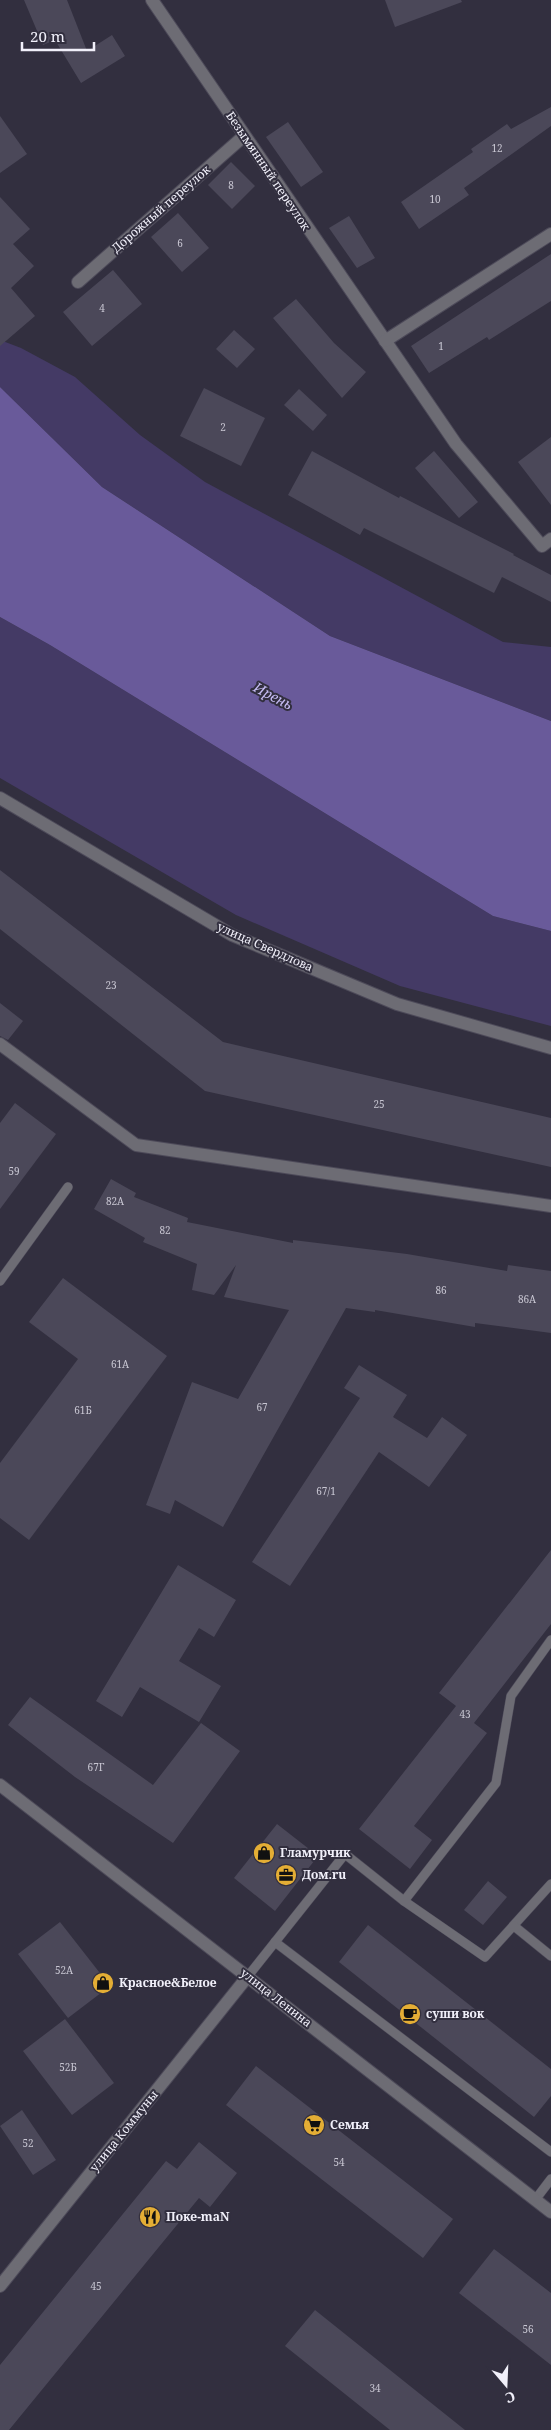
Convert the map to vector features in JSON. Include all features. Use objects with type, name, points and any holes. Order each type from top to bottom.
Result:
[{"type":"street","name":"Безымянный переулок","points":[[152,0],[456,444],[547,543]]},
{"type":"street","name":"Дорожный переулок","points":[[78,282],[244,136]]},
{"type":"street","points":[[385,341],[551,234]]},
{"type":"street","name":"улица Свердлова","points":[[0,798],[232,935],[397,1004],[551,1048]]},
{"type":"street","points":[[0,1044],[136,1146],[551,1206]]},
{"type":"street","name":"улица Ленина","points":[[0,1785],[551,2212]]},
{"type":"street","name":"улица Коммуны","points":[[0,2286],[248,1976]]},
{"type":"lane","points":[[0,1280],[68,1187]]},
{"type":"lane","points":[[404,1901],[496,1783],[511,1696],[551,1640]]},
{"type":"lane","points":[[248,1976],[345,1854],[404,1901],[485,1957],[551,1884]]},
{"type":"lane","points":[[514,1926],[551,1956]]},
{"type":"lane","points":[[275,1942],[551,2152]]},
{"type":"lane","points":[[535,2200],[551,2178]]},
{"type":"shaded area","points":[[0,340],[21,348],[75,377],[140,435],[205,482],[503,642],[551,647],[551,721],[330,636],[102,487],[0,387]]},
{"type":"shaded area","points":[[0,617],[50,645],[493,916],[551,931],[551,1026],[400,986],[236,915],[0,778]]},
{"type":"water","name":"Ирень","points":[[0,387],[102,487],[330,636],[551,721],[551,931],[493,916],[50,645],[0,617]]},
{"type":"building","points":[[24,0],[67,0],[87,51],[112,35],[125,56],[81,83],[55,40],[43,45]]},
{"type":"building","points":[[385,0],[461,0],[462,2],[395,27]]},
{"type":"building","points":[[551,107],[551,126],[464,188],[469,195],[419,229],[401,202],[473,152],[471,149],[507,124],[511,129]]},
{"type":"building","points":[[0,116],[27,154],[0,173]]},
{"type":"building","points":[[288,122],[323,172],[301,187],[266,137]]},
{"type":"building","points":[[231,162],[255,186],[232,209],[208,185]]},
{"type":"building","points":[[0,197],[30,229],[13,244],[34,266],[11,288],[35,316],[0,346]]},
{"type":"building","points":[[178,213],[209,248],[182,272],[151,237]]},
{"type":"building","points":[[349,216],[375,258],[357,268],[329,228]]},
{"type":"building","points":[[551,254],[551,301],[489,340],[487,337],[429,373],[411,346]]},
{"type":"building","points":[[113,270],[142,304],[92,346],[63,312]]},
{"type":"building","points":[[296,299],[334,343],[366,372],[342,398],[273,318]]},
{"type":"building","points":[[234,330],[255,349],[237,368],[216,349]]},
{"type":"building","points":[[204,388],[265,418],[241,466],[180,436]]},
{"type":"building","points":[[299,389],[327,415],[313,431],[284,405]]},
{"type":"building","points":[[551,437],[551,505],[518,462]]},
{"type":"building","points":[[312,451],[399,498],[400,496],[551,575],[551,602],[502,577],[494,593],[364,528],[360,535],[288,495]]},
{"type":"building","points":[[434,451],[478,502],[459,518],[415,468]]},
{"type":"building","points":[[0,870],[223,1042],[551,1118],[551,1167],[205,1091],[0,929]]},
{"type":"building","points":[[0,1003],[23,1021],[8,1040],[0,1036]]},
{"type":"building","points":[[15,1103],[56,1134],[0,1209],[0,1123]]},
{"type":"building","points":[[111,1179],[136,1193],[134,1197],[188,1218],[187,1222],[293,1243],[293,1240],[407,1254],[507,1271],[508,1265],[551,1271],[551,1333],[475,1323],[475,1327],[375,1310],[375,1312],[346,1308],[223,1527],[175,1500],[170,1514],[146,1505],[192,1382],[238,1399],[289,1310],[224,1297],[236,1265],[214,1295],[192,1290],[197,1264],[143,1242],[145,1238],[94,1209]]},
{"type":"building","points":[[63,1278],[167,1356],[29,1540],[0,1518],[0,1463],[78,1359],[29,1322]]},
{"type":"building","points":[[359,1365],[407,1395],[393,1417],[427,1438],[442,1417],[467,1435],[429,1487],[379,1452],[290,1586],[252,1562],[360,1398],[344,1388]]},
{"type":"building","points":[[551,1550],[551,1624],[474,1723],[487,1733],[414,1826],[432,1840],[410,1869],[359,1829],[456,1706],[439,1693]]},
{"type":"building","points":[[178,1565],[236,1600],[214,1637],[199,1628],[179,1661],[221,1686],[199,1722],[140,1687],[122,1717],[96,1701]]},
{"type":"building","points":[[30,1697],[153,1785],[201,1723],[240,1751],[173,1843],[75,1777],[8,1725]]},
{"type":"building","points":[[277,1824],[318,1856],[275,1911],[234,1878]]},
{"type":"building","points":[[488,1881],[507,1897],[483,1925],[464,1910]]},
{"type":"building","points":[[60,1922],[110,1986],[68,2018],[18,1954]]},
{"type":"building","points":[[368,1925],[551,2069],[551,2096],[534,2117],[339,1962]]},
{"type":"building","points":[[65,2019],[114,2083],[72,2115],[23,2051]]},
{"type":"building","points":[[256,2066],[453,2219],[423,2258],[226,2105]]},
{"type":"building","points":[[22,2110],[56,2160],[33,2175],[0,2126]]},
{"type":"building","points":[[199,2142],[237,2173],[210,2207],[199,2198],[9,2430],[0,2430],[0,2365],[166,2161],[177,2169]]},
{"type":"building","points":[[494,2249],[551,2293],[551,2365],[459,2293]]},
{"type":"building","points":[[315,2310],[465,2430],[390,2430],[285,2346]]},
{"type":"place","name":"Гламурчик","points":[[264,1853]]},
{"type":"place","name":"Дом.ru","points":[[286,1875]]},
{"type":"place","name":"Красное&Белое","points":[[103,1983]]},
{"type":"place","name":"суши вок","points":[[410,2014]]},
{"type":"place","name":"Семья","points":[[314,2125]]},
{"type":"place","name":"Поке-maN","points":[[150,2217]]}]
